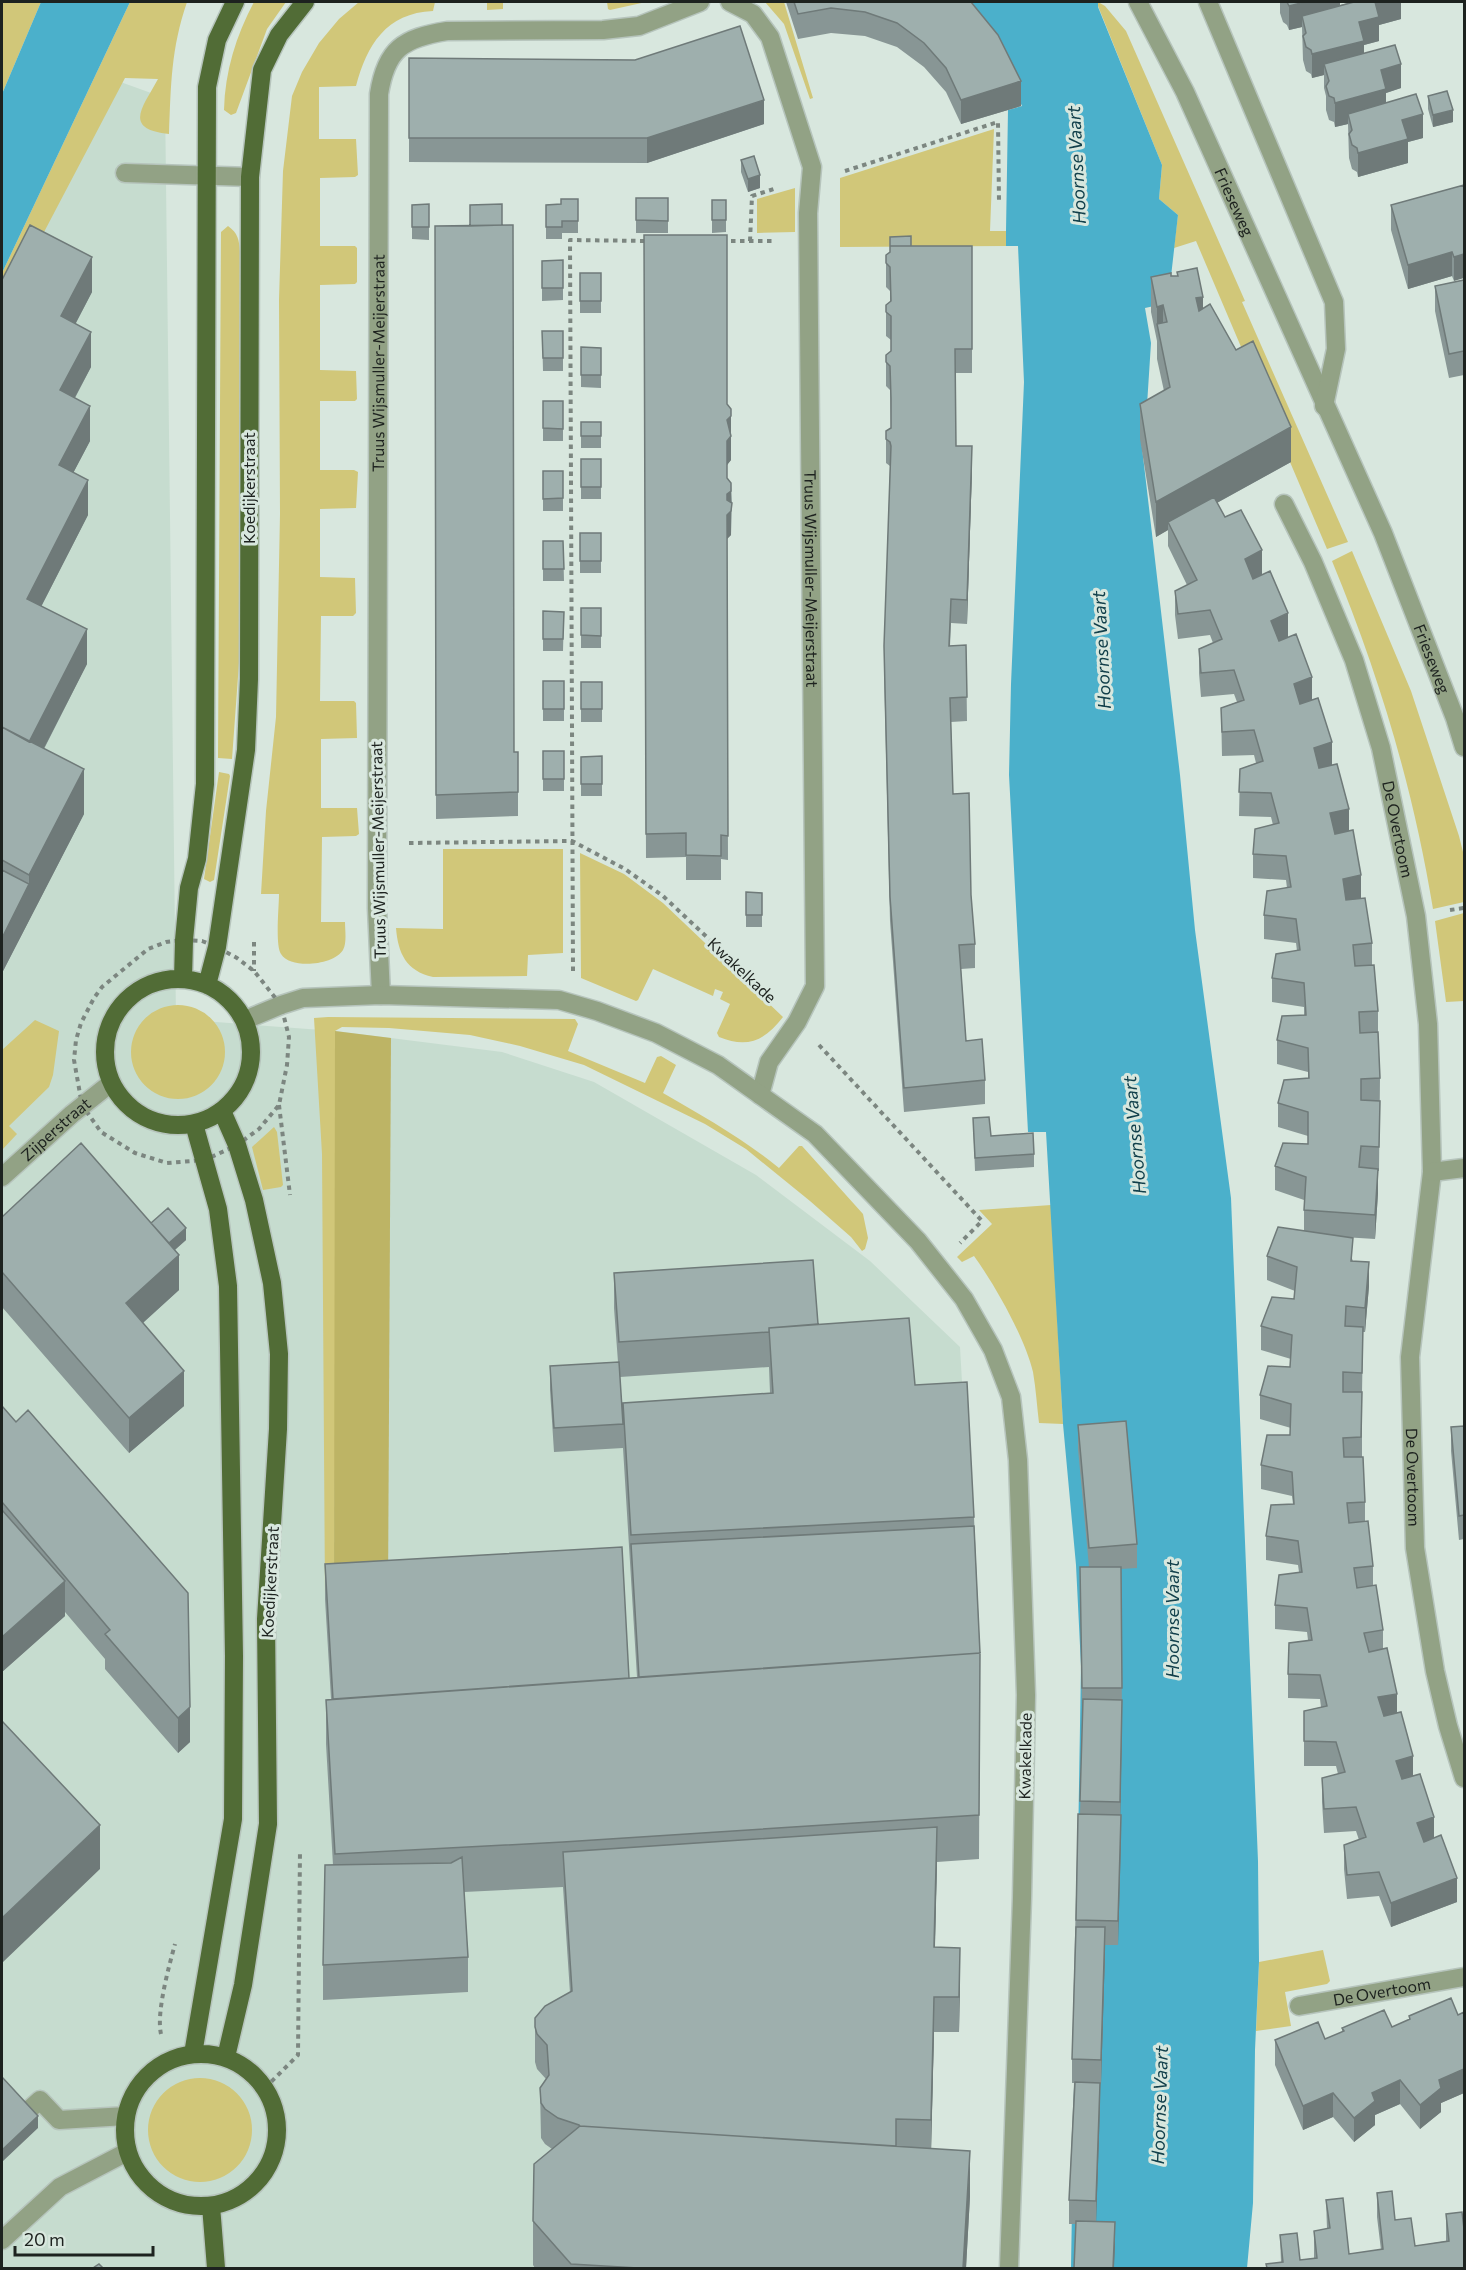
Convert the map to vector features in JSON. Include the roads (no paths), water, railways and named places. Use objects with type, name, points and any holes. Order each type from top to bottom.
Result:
[{"type":"main road","points":[[183,979],[189,888],[197,858],[205,784],[207,87],[217,40],[235,2]]},
{"type":"main road","name":"Koedijkerstraat","points":[[207,985],[217,947],[246,750],[249,667],[250,177],[262,69],[279,35],[305,2]]},
{"type":"main road","points":[[183,979],[207,985],[222,993],[245,1020],[251,1046],[249,1071],[238,1095],[222,1111],[194,1124],[169,1125],[145,1118],[125,1103],[111,1083],[106,1064],[105,1042],[111,1023],[122,1006],[139,990],[160,981],[183,979]]},
{"type":"main road","name":"Koedijkerstraat","points":[[222,1111],[237,1145],[254,1200],[272,1283],[279,1354],[278,1429],[266,1619],[268,1824],[243,1985],[226,2057]]},
{"type":"main road","name":"Koedijkerstraat","points":[[193,2054],[233,1819],[234,1656],[228,1286],[219,1209],[194,1124]]},
{"type":"main road","points":[[201,2053],[226,2057],[249,2070],[265,2088],[276,2112],[277,2137],[271,2160],[258,2181],[237,2197],[212,2206],[190,2206],[169,2199],[150,2188],[136,2172],[127,2152],[124,2134],[126,2116],[131,2096],[143,2079],[168,2060],[201,2053]]},
{"type":"main road","points":[[212,2206],[216,2268]]},
{"type":"street","name":"Truus Wijsmuller-Meijerstraat","points":[[381,995],[376,909],[379,94],[382,75],[388,61],[399,48],[412,38],[429,34],[447,31],[603,30],[639,26],[700,2]]},
{"type":"street","name":"Truus Wijsmuller-Meijerstraat","points":[[730,2],[753,14],[770,38],[812,167],[808,241],[815,986],[797,1022],[769,1062],[760,1095]]},
{"type":"street","name":"Frieseweg","points":[[1138,2],[1185,92],[1324,406],[1383,533],[1460,717],[1464,747]]},
{"type":"street","points":[[1208,2],[1334,303],[1336,349],[1324,406]]},
{"type":"street","points":[[125,173],[250,177]]},
{"type":"street","name":"De Overtoom","points":[[1284,504],[1313,562],[1354,660],[1381,748],[1400,830],[1416,916],[1428,1024],[1432,1172],[1410,1357],[1414,1548],[1435,1671],[1448,1726],[1464,1778]]},
{"type":"street","name":"Kwakelkade","points":[[245,1020],[303,998],[381,995],[558,1000],[597,1011],[656,1033],[718,1065],[815,1134],[918,1241],[964,1299],[1001,1367],[1011,1396],[1018,1460],[1026,1695],[1022,1899],[1008,2268]]},
{"type":"street","name":"Zijperstraat","points":[[2,1177],[111,1083]]},
{"type":"street","points":[[1432,1172],[1464,1168]]},
{"type":"street","name":"De Overtoom","points":[[1299,2006],[1464,1977]]},
{"type":"street","points":[[2,2134],[40,2100],[59,2120],[126,2116]]},
{"type":"street","points":[[2,2240],[60,2187],[127,2152]]},
{"type":"water","points":[[41,2],[130,2],[2,273],[2,94]]},
{"type":"water","name":"Hoornse Vaart","points":[[940,2],[1098,2],[1098,7],[1162,165],[1159,199],[1178,215],[1168,303],[1145,308],[1151,343],[1145,436],[1141,439],[1180,775],[1195,930],[1231,1198],[1258,1861],[1259,1962],[1255,2050],[1253,2203],[1247,2268],[1071,2268],[1081,1666],[1076,1565],[1063,1424],[1046,1132],[1028,1132],[1009,775],[1024,382],[1018,246],[1006,246],[1008,110],[1022,106],[1000,60]]}]
